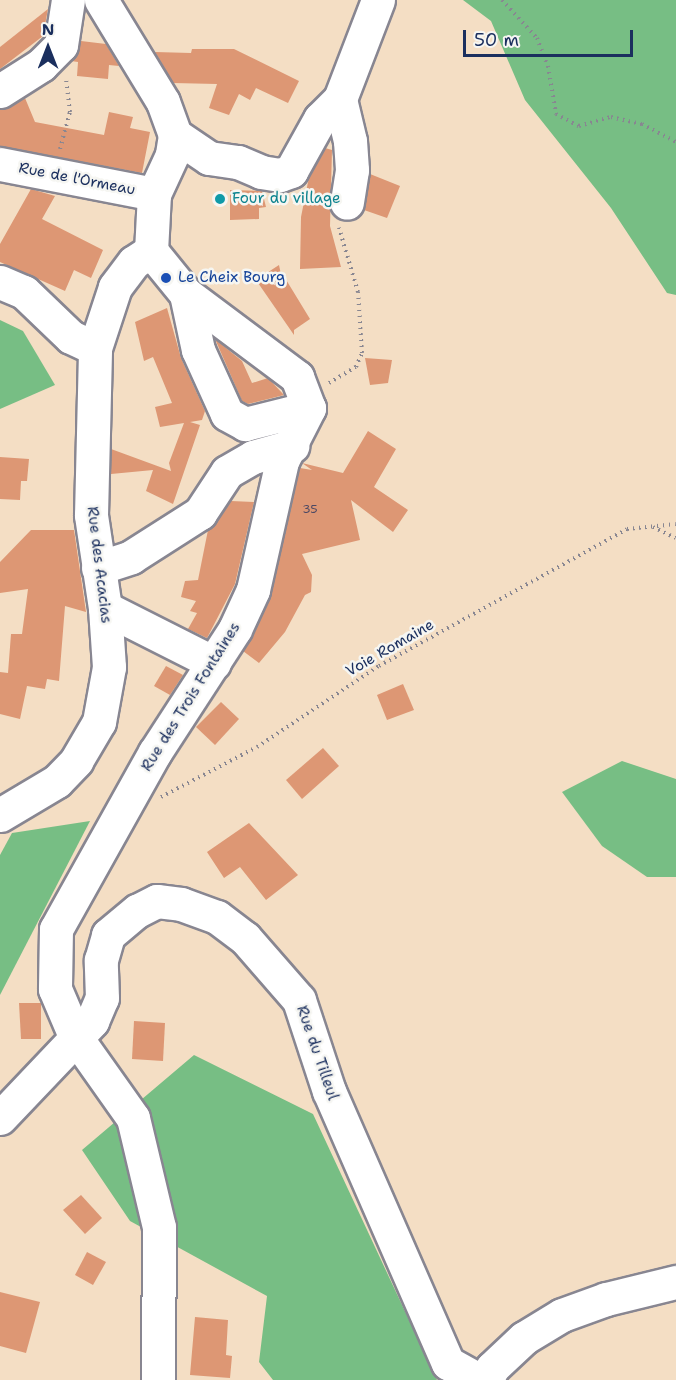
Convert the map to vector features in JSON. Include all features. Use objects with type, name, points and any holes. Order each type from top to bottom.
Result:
[{"type":"street","points":[[0,91],[61,45],[68,0]]},
{"type":"street","points":[[101,0],[163,102],[175,135],[209,158],[238,162],[261,172],[280,175],[291,171],[320,119],[340,99],[378,0]]},
{"type":"street","points":[[340,99],[352,161],[348,203]]},
{"type":"street","points":[[175,135],[158,186],[151,251],[186,294],[279,361],[297,377],[307,400],[245,424],[226,414],[198,350],[186,294]]},
{"type":"street","points":[[158,186],[209,158]]},
{"type":"street","name":"Rue de l'Ormeau","points":[[0,164],[158,186]]},
{"type":"street","name":"Rue des Acacias","points":[[0,814],[57,781],[76,761],[99,722],[109,667],[105,608],[98,568],[90,475],[95,348],[115,287],[134,262],[151,251]]},
{"type":"street","points":[[0,282],[24,292],[71,337],[95,348]]},
{"type":"street","name":"Rue des Trois Fontaines","points":[[158,1380],[159,1227],[133,1118],[75,1036],[55,988],[56,929],[123,813],[155,752],[235,629],[253,590],[274,486],[307,400]]},
{"type":"street","points":[[98,568],[131,557],[200,513],[227,472],[253,457],[291,446]]},
{"type":"street","points":[[105,608],[214,663]]},
{"type":"street","name":"Rue du Tilleul","points":[[0,1118],[75,1036],[92,1021],[102,998],[101,960],[108,935],[137,911],[157,901],[181,904],[217,917],[245,938],[299,1000],[329,1091],[448,1363],[478,1380]]},
{"type":"street","points":[[487,1380],[492,1368],[524,1338],[562,1315],[606,1299],[676,1282]]},
{"type":"path","points":[[502,0],[537,39],[550,77],[556,114],[579,126],[611,117],[642,124],[676,142]]},
{"type":"path","points":[[54,52],[69,84],[70,112],[54,173]]},
{"type":"path","points":[[307,400],[356,367],[362,353],[358,292],[338,219],[348,203]]},
{"type":"path","name":"Voie Romaine","points":[[123,813],[180,789],[257,747],[379,666],[627,529],[676,524]]},
{"type":"path","points":[[652,527],[676,538]]},
{"type":"green space","points":[[463,0],[676,0],[676,295],[667,293],[611,208],[525,100],[491,21]]},
{"type":"green space","points":[[0,320],[23,331],[55,385],[0,409]]},
{"type":"green space","points":[[622,761],[676,779],[676,877],[647,877],[602,846],[562,792]]},
{"type":"green space","points":[[90,821],[0,995],[0,855],[12,833]]},
{"type":"green space","points":[[194,1055],[313,1114],[437,1380],[273,1380],[259,1362],[267,1296],[130,1221],[82,1150]]},
{"type":"building","points":[[48,9],[43,36],[0,69],[0,47]]},
{"type":"building","points":[[81,41],[106,44],[119,66],[109,65],[108,79],[77,76],[78,62],[71,61]]},
{"type":"building","points":[[192,49],[234,49],[299,81],[288,103],[256,88],[250,100],[239,94],[229,115],[209,108],[217,84],[173,83],[155,52],[191,53]]},
{"type":"building","points":[[25,98],[35,122],[104,135],[109,112],[133,117],[130,128],[150,132],[142,173],[0,146],[0,110]]},
{"type":"building","points":[[325,148],[332,150],[330,226],[341,267],[300,269],[301,217],[309,177]]},
{"type":"building","points":[[370,174],[400,186],[387,218],[364,210]]},
{"type":"building","points":[[31,189],[55,196],[42,219],[103,250],[91,278],[74,270],[65,291],[0,262],[0,244]]},
{"type":"building","points":[[230,190],[262,191],[266,207],[259,208],[259,219],[230,220]]},
{"type":"building","points":[[279,265],[283,284],[285,278],[310,319],[294,330],[294,335],[256,280]]},
{"type":"building","points":[[167,308],[181,358],[205,411],[202,420],[190,422],[200,425],[173,504],[146,491],[153,470],[111,474],[111,449],[171,471],[169,463],[184,423],[160,427],[155,407],[172,403],[153,357],[144,361],[135,322]]},
{"type":"building","points":[[215,339],[242,361],[252,383],[268,378],[284,395],[248,404],[242,401]]},
{"type":"building","points":[[365,358],[392,360],[388,383],[370,385]]},
{"type":"building","points":[[368,431],[396,449],[374,487],[408,510],[393,532],[351,500],[360,540],[302,554],[312,575],[311,592],[305,595],[285,632],[259,663],[243,651],[271,594],[300,468],[312,470],[302,463],[343,473]]},
{"type":"building","points":[[0,457],[29,459],[27,481],[21,481],[20,500],[0,499]]},
{"type":"building","points":[[231,501],[254,502],[235,584],[207,638],[188,629],[197,613],[190,611],[196,601],[181,597],[185,581],[198,580],[208,530]]},
{"type":"building","points":[[31,530],[74,530],[86,612],[65,606],[59,681],[47,679],[45,689],[27,686],[20,719],[0,714],[0,672],[8,673],[11,634],[22,634],[28,589],[0,593],[0,562]]},
{"type":"building","points":[[166,666],[183,675],[170,695],[154,686]]},
{"type":"building","points":[[403,684],[414,710],[387,720],[377,695]]},
{"type":"building","points":[[221,702],[239,719],[215,745],[196,727]]},
{"type":"building","points":[[323,748],[339,766],[302,799],[286,780]]},
{"type":"building","points":[[249,823],[298,875],[266,900],[240,867],[224,878],[207,852]]},
{"type":"building","points":[[19,1003],[41,1003],[41,1039],[21,1039]]},
{"type":"building","points":[[134,1021],[165,1023],[163,1061],[132,1059]]},
{"type":"building","points":[[81,1195],[102,1218],[85,1234],[63,1210]]},
{"type":"building","points":[[87,1252],[106,1262],[93,1285],[75,1275]]},
{"type":"building","points":[[0,1292],[40,1302],[26,1353],[0,1346]]},
{"type":"building","points":[[195,1317],[228,1320],[226,1355],[232,1356],[230,1378],[190,1375]]},
{"type":"place","name":"Four du village","points":[[220,199]]},
{"type":"place","name":"Le Cheix Bourg","points":[[166,278]]}]
